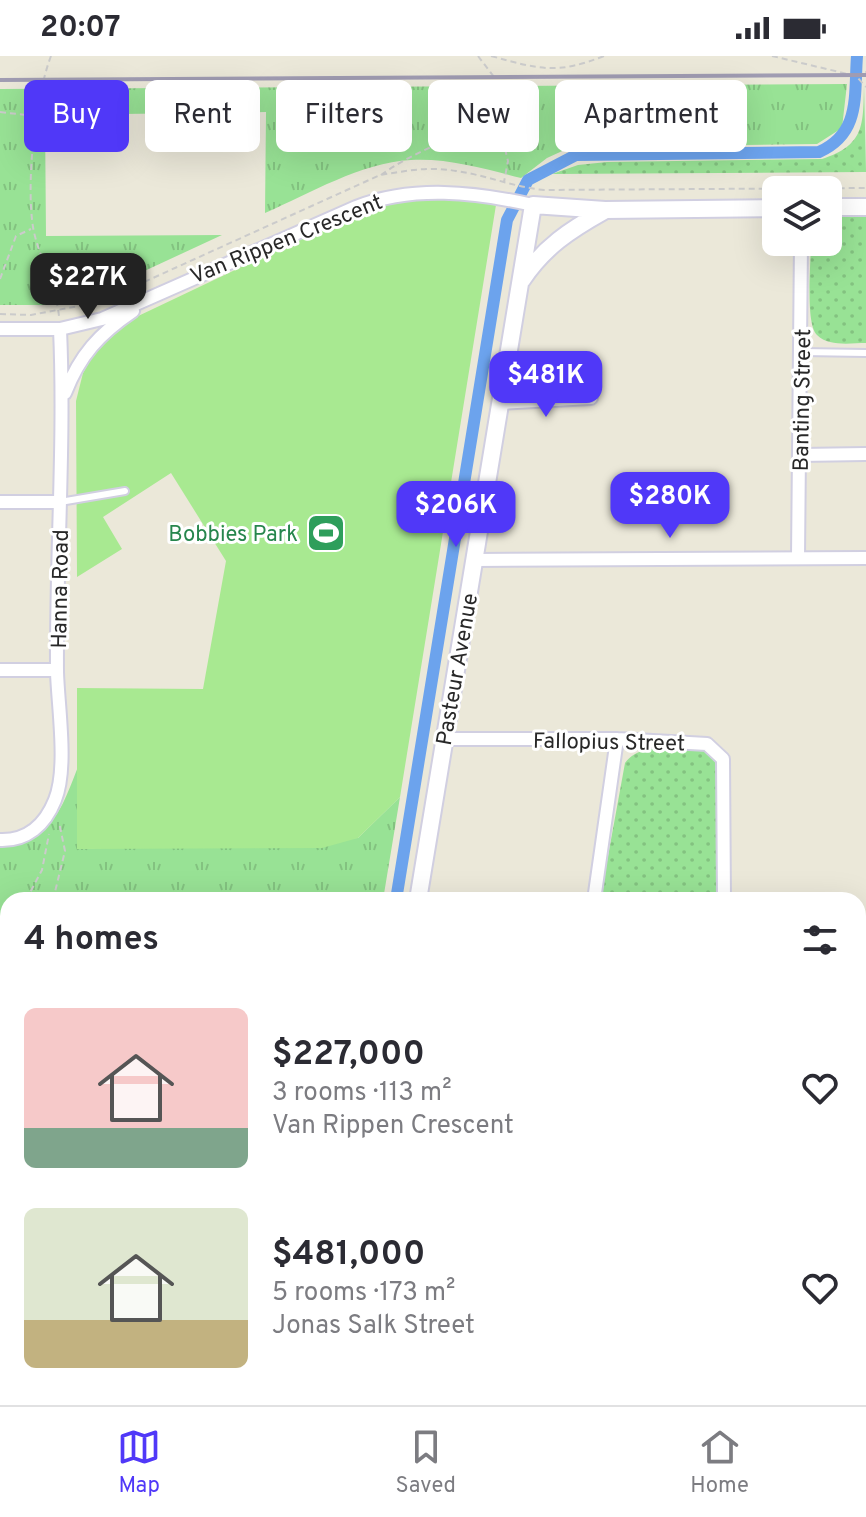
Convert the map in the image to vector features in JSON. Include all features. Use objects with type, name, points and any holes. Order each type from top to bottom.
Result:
[{"type":"street","name":"Van Rippen Crescent","points":[[0,329],[60,329],[102,319],[165,288],[393,194],[437,192],[531,199]]},
{"type":"street","points":[[531,199],[605,210],[762,208]]},
{"type":"street","name":"Pasteur Avenue","points":[[419,892],[531,199]]},
{"type":"street","points":[[842,208],[866,207]]},
{"type":"street","points":[[516,288],[542,253],[573,228],[605,210]]},
{"type":"street","name":"Banting Street","points":[[798,557],[801,256]]},
{"type":"street","points":[[63,398],[77,363],[99,335],[165,288]]},
{"type":"street","name":"Hanna Road","points":[[55,801],[60,779],[57,670],[63,398],[60,329]]},
{"type":"street","points":[[499,403],[591,398]]},
{"type":"street","points":[[800,455],[866,454]]},
{"type":"street","points":[[0,502],[60,502]]},
{"type":"street","points":[[474,560],[866,558]]},
{"type":"street","points":[[0,670],[57,670]]},
{"type":"street","name":"Fallopius Street","points":[[444,739],[617,739],[707,744],[719,752],[724,776],[724,892]]},
{"type":"street","points":[[595,892],[617,739]]},
{"type":"street","points":[[0,840],[24,837],[39,825],[55,801]]},
{"type":"lane","points":[[802,352],[866,353]]},
{"type":"lane","points":[[60,502],[125,491]]},
{"type":"path","points":[[42,80],[51,56]]},
{"type":"path","points":[[478,56],[495,80]]},
{"type":"path","points":[[491,56],[534,68],[569,70],[604,56]]},
{"type":"path","points":[[772,56],[856,76],[866,87]]},
{"type":"path","points":[[856,76],[866,72]]},
{"type":"path","points":[[0,112],[24,115]]},
{"type":"path","points":[[0,314],[58,311],[100,302],[380,175],[405,158],[428,148]]},
{"type":"path","points":[[36,152],[33,228],[50,271],[60,329]]},
{"type":"path","points":[[506,152],[506,184]]},
{"type":"path","points":[[380,175],[417,169],[456,170],[506,184],[531,199],[866,188]]},
{"type":"path","points":[[0,279],[16,236],[33,228]]},
{"type":"path","points":[[55,801],[65,851],[55,892]]},
{"type":"path","points":[[30,892],[42,870],[50,829]]},
{"type":"green space","points":[[847,84],[842,128],[817,144],[747,145],[747,85]]},
{"type":"green space","points":[[864,85],[866,172],[552,174],[578,165],[607,162],[822,159],[847,147],[859,132]]},
{"type":"green space","points":[[428,86],[428,152],[539,152],[539,86],[555,86],[555,152],[560,152],[521,178],[439,161],[392,162],[336,180],[265,213],[266,112],[260,112],[260,87],[276,87],[276,152],[412,152],[412,87]]},
{"type":"green space","points":[[129,88],[145,88],[145,114],[129,114]]},
{"type":"green space","points":[[0,89],[24,89],[24,152],[45,152],[46,236],[222,235],[84,299],[58,305],[0,305]]},
{"type":"green space","name":"Bobbies Park","points":[[406,196],[451,196],[496,205],[400,797],[358,838],[322,848],[77,849],[77,688],[203,689],[226,561],[171,473],[103,517],[122,549],[77,577],[76,401],[83,373],[96,350],[134,318],[367,207]]},
{"type":"green space","points":[[866,216],[866,343],[840,344],[822,339],[813,328],[811,318],[811,256],[842,256],[842,217]]},
{"type":"green space","points":[[703,747],[719,762],[721,892],[601,892],[625,763],[640,751]]},
{"type":"green space","points":[[78,767],[77,849],[358,838],[400,797],[384,892],[0,892],[0,845],[19,840],[44,827],[65,798]]},
{"type":"waterway","points":[[397,892],[507,220],[528,180],[576,155],[819,152],[833,144],[849,124],[855,99],[857,56]]},
{"type":"railway","points":[[0,80],[866,75]]},
{"type":"place","name":"Bobbies Park","points":[[326,533]]}]
